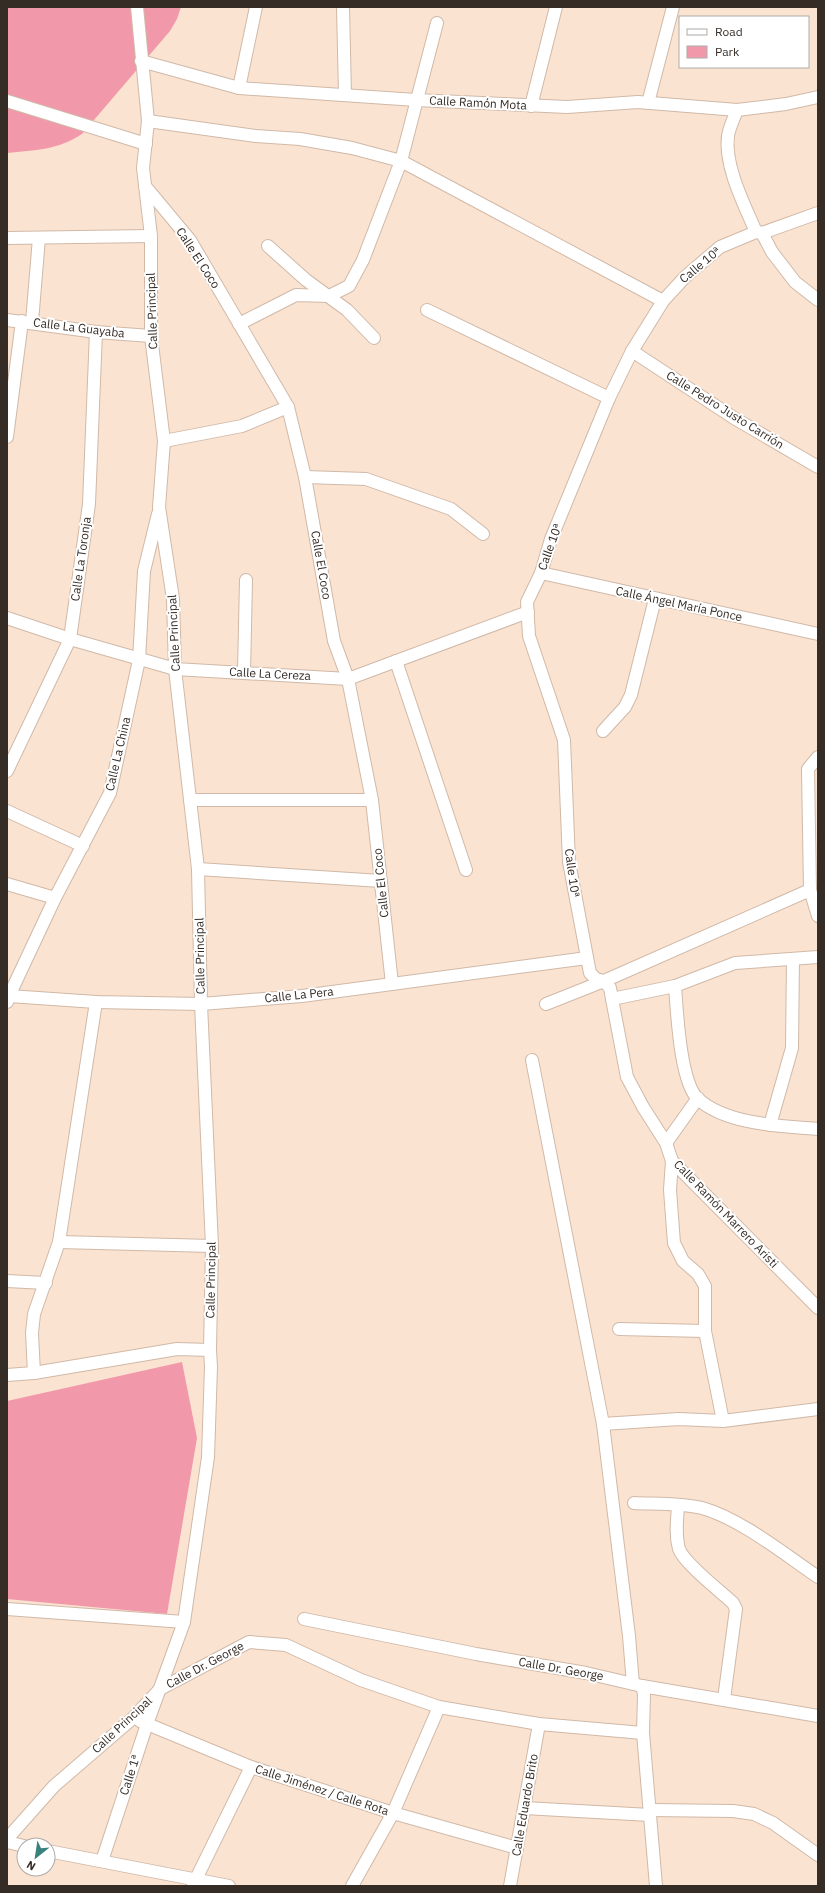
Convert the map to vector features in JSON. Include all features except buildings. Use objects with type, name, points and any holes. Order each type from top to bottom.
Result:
[{"type":"street","name":"Calle Principal","points":[[7,1839],[54,1786],[133,1718],[160,1688],[184,1622],[208,1457],[211,1367],[212,1246],[201,1004],[198,869],[175,669],[173,599],[159,507],[164,441],[150,336],[151,236],[143,168],[148,121],[141,61],[137,7]]},
{"type":"street","points":[[239,88],[256,7]]},
{"type":"street","points":[[343,7],[345,95]]},
{"type":"street","points":[[531,106],[556,7]]},
{"type":"street","points":[[648,103],[673,7]]},
{"type":"street","points":[[239,324],[296,295],[329,296],[349,286],[363,260],[401,161],[437,23]]},
{"type":"street","name":"Calle Ramón Mota","points":[[141,61],[239,88],[416,100],[567,107],[638,102],[737,110],[786,104],[818,97]]},
{"type":"street","points":[[7,100],[146,144]]},
{"type":"street","points":[[737,110],[728,136],[736,187],[759,233],[772,252],[795,282],[818,300]]},
{"type":"street","points":[[148,121],[256,136],[300,139],[352,148],[401,161],[662,300]]},
{"type":"street","name":"Calle El Coco","points":[[145,186],[190,240],[288,407],[305,477],[334,641],[348,679],[372,800],[392,984]]},
{"type":"street","name":"Calle 10ª","points":[[604,981],[596,979],[590,973],[569,862],[564,740],[529,636],[527,602],[541,573],[552,539],[609,398],[632,351],[662,300],[685,277],[720,247],[818,213]]},
{"type":"street","points":[[7,238],[151,236]]},
{"type":"street","points":[[7,437],[27,322],[39,238]]},
{"type":"street","points":[[268,246],[306,280],[347,310],[374,338]]},
{"type":"street","points":[[427,310],[609,398]]},
{"type":"street","name":"Calle La Guayaba","points":[[7,320],[96,332],[150,336]]},
{"type":"street","name":"Calle La Toronja","points":[[7,771],[70,639],[89,504],[96,332]]},
{"type":"street","name":"Calle Pedro Justo Carrión","points":[[632,351],[734,418],[818,467]]},
{"type":"street","points":[[164,441],[242,426],[288,407]]},
{"type":"street","points":[[305,477],[366,479],[451,509],[483,534]]},
{"type":"street","name":"Calle La China","points":[[8,1000],[55,898],[110,793],[139,660],[144,571],[159,507]]},
{"type":"street","name":"Calle Ángel María Ponce","points":[[541,573],[818,634]]},
{"type":"street","points":[[244,672],[246,580]]},
{"type":"street","points":[[603,731],[625,707],[631,695],[655,599]]},
{"type":"street","name":"Calle La Cereza","points":[[7,618],[139,660],[175,669],[348,679],[528,612]]},
{"type":"street","points":[[396,661],[466,870]]},
{"type":"street","points":[[818,757],[808,769],[810,890],[818,916]]},
{"type":"street","points":[[190,800],[372,800]]},
{"type":"street","points":[[7,811],[83,846]]},
{"type":"street","points":[[198,869],[381,882]]},
{"type":"street","points":[[7,884],[55,898]]},
{"type":"street","points":[[546,1004],[604,981],[810,890]]},
{"type":"street","points":[[612,999],[675,986],[735,963],[818,957]]},
{"type":"street","name":"Calle La Pera","points":[[8,1000],[201,1004],[302,996],[588,958]]},
{"type":"street","points":[[770,1126],[792,1048],[793,959]]},
{"type":"street","name":"Calle Ramón Marrero Aristi","points":[[604,981],[610,988],[627,1077],[643,1107],[666,1143],[672,1161],[818,1308]]},
{"type":"street","points":[[675,986],[678,1030],[683,1057],[689,1081],[698,1098],[725,1115],[770,1126],[818,1129]]},
{"type":"street","points":[[34,1373],[32,1333],[34,1314],[59,1242],[96,1002]]},
{"type":"street","points":[[532,1060],[603,1424],[629,1636],[637,1685],[644,1694],[644,1733],[656,1886]]},
{"type":"street","points":[[666,1143],[698,1098]]},
{"type":"street","points":[[672,1161],[670,1190],[674,1243],[683,1261],[698,1274],[704,1286],[705,1331],[723,1421]]},
{"type":"street","points":[[59,1242],[212,1246]]},
{"type":"street","points":[[7,1281],[46,1283]]},
{"type":"street","points":[[619,1329],[705,1331]]},
{"type":"street","points":[[7,1375],[34,1373],[177,1349],[210,1350]]},
{"type":"street","points":[[603,1424],[679,1419],[723,1421],[818,1409]]},
{"type":"street","points":[[634,1503],[700,1508],[718,1513],[738,1524],[818,1577]]},
{"type":"street","points":[[678,1506],[676,1528],[679,1550],[685,1559],[728,1599],[736,1609],[724,1699]]},
{"type":"street","points":[[7,1609],[184,1622]]},
{"type":"street","name":"Calle Dr. George","points":[[304,1619],[476,1654],[586,1673],[637,1685],[818,1716]]},
{"type":"street","name":"Calle Dr. George","points":[[160,1688],[248,1642],[286,1645],[361,1680],[439,1707],[539,1724],[644,1733]]},
{"type":"street","name":"Calle 1ª","points":[[102,1861],[160,1688]]},
{"type":"street","points":[[352,1886],[393,1813],[439,1707]]},
{"type":"street","name":"Calle Jiménez / Calle Rota","points":[[133,1718],[251,1767],[393,1813],[517,1848]]},
{"type":"street","name":"Calle Eduardo Brito","points":[[510,1886],[539,1724]]},
{"type":"street","points":[[194,1882],[251,1767]]},
{"type":"street","points":[[524,1808],[650,1812],[733,1811],[754,1814],[773,1823],[818,1855]]},
{"type":"street","points":[[56,1852],[194,1882],[229,1886]]},
{"type":"green space","points":[[7,7],[181,7],[177,19],[170,31],[82,134],[55,146],[37,150],[7,153]]},
{"type":"green space","points":[[182,1362],[197,1438],[167,1614],[7,1599],[7,1401]]}]
